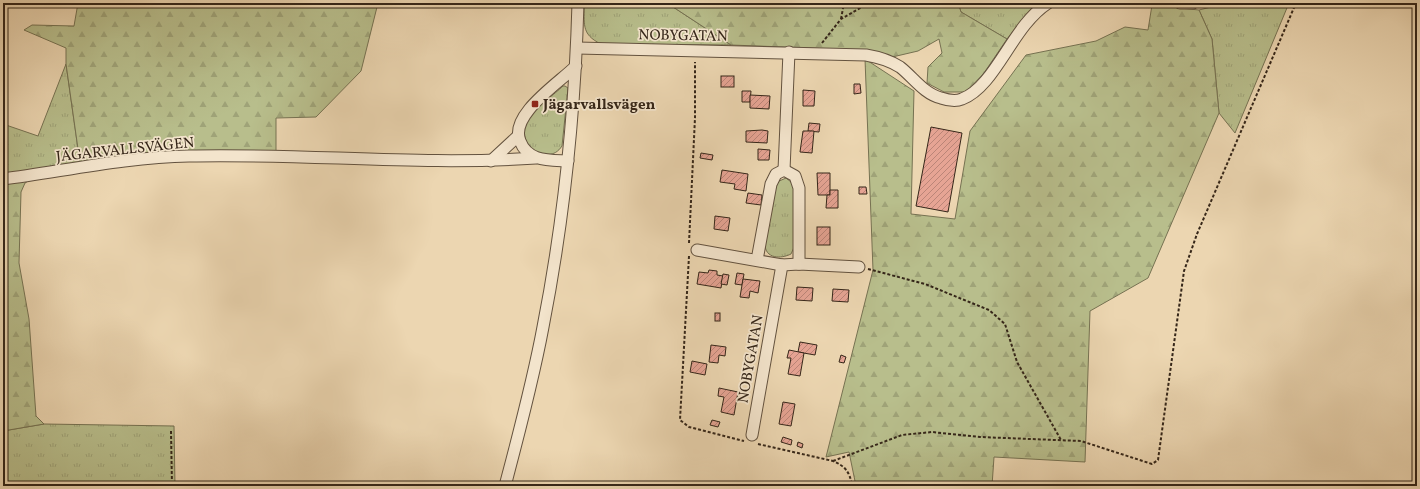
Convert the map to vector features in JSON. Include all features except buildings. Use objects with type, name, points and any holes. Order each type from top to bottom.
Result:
[{"type":"street","points":[[505,486],[524,413],[543,327],[557,244],[568,161],[576,66],[578,3]]},
{"type":"street","name":"NOBYGATAN","points":[[577,48],[866,54],[889,61],[900,68],[930,94],[938,98],[960,100],[980,87],[1017,33],[1032,16],[1048,3]]},
{"type":"street","points":[[1180,3],[1193,3]]},
{"type":"street","points":[[784,170],[789,52]]},
{"type":"street","points":[[536,158],[524,149],[518,136],[519,122],[526,112],[576,66]]},
{"type":"street","points":[[491,161],[518,136]]},
{"type":"street","name":"JÄGARVALLSVÄGEN","points":[[3,179],[145,159],[188,156],[233,155],[491,161],[536,158],[568,161]]},
{"type":"street","points":[[757,260],[771,184],[776,174],[784,170]]},
{"type":"street","points":[[784,170],[795,176],[799,188],[799,264]]},
{"type":"street","points":[[697,250],[782,265],[799,264],[859,267]]},
{"type":"street","name":"NOBYGATAN","points":[[752,435],[782,265]]},
{"type":"path","points":[[812,53],[830,36],[841,19],[844,3]]},
{"type":"path","points":[[841,19],[869,3]]},
{"type":"path","points":[[833,461],[902,435],[932,432],[980,437],[1081,441],[1152,464],[1158,460],[1184,271],[1197,234],[1296,3]]},
{"type":"path","points":[[694,50],[695,125],[680,420],[688,427],[833,461],[842,465],[848,471],[852,486]]},
{"type":"path","points":[[859,267],[925,284],[989,310],[1000,319],[1005,324],[1017,362],[1061,440]]},
{"type":"path","points":[[171,431],[172,486]]},
{"type":"green space","points":[[78,3],[378,3],[361,71],[316,117],[276,118],[276,151],[80,163],[66,64],[66,48],[24,30],[32,25],[74,26]]},
{"type":"green space","points":[[584,3],[667,3],[731,45],[601,44],[594,40],[587,32],[584,22]]},
{"type":"green space","points":[[667,3],[958,3],[961,12],[1007,39],[984,73],[966,92],[944,92],[927,83],[928,67],[942,53],[939,39],[918,51],[888,58],[863,50],[731,45]]},
{"type":"green space","points":[[958,3],[1042,3],[1025,17],[1007,39],[961,12]]},
{"type":"green space","points":[[1216,3],[1289,3],[1235,133],[1219,113],[1212,39],[1199,10],[1211,7]]},
{"type":"green space","points":[[1152,5],[1199,10],[1212,39],[1219,113],[1148,278],[1090,311],[1085,462],[994,457],[992,486],[856,486],[849,452],[826,457],[873,270],[865,59],[914,91],[911,214],[955,219],[970,131],[1026,55],[1096,41],[1125,27],[1148,30]]},
{"type":"green space","points":[[66,64],[80,163],[3,175],[3,124],[38,136]]},
{"type":"green space","points":[[563,86],[568,88],[562,146],[559,150],[552,154],[545,154],[532,150],[526,140],[524,131],[527,123],[539,107]]},
{"type":"green space","points":[[33,178],[25,183],[21,192],[19,263],[29,319],[36,416],[44,424],[3,431],[3,182]]},
{"type":"green space","points":[[786,178],[791,182],[794,189],[795,245],[791,254],[778,257],[768,253],[766,249],[766,230],[777,182]]},
{"type":"green space","points":[[44,424],[174,426],[175,486],[3,486],[3,431]]},
{"type":"place","name":"Jägarvallsvägen","points":[[535,104]]}]
